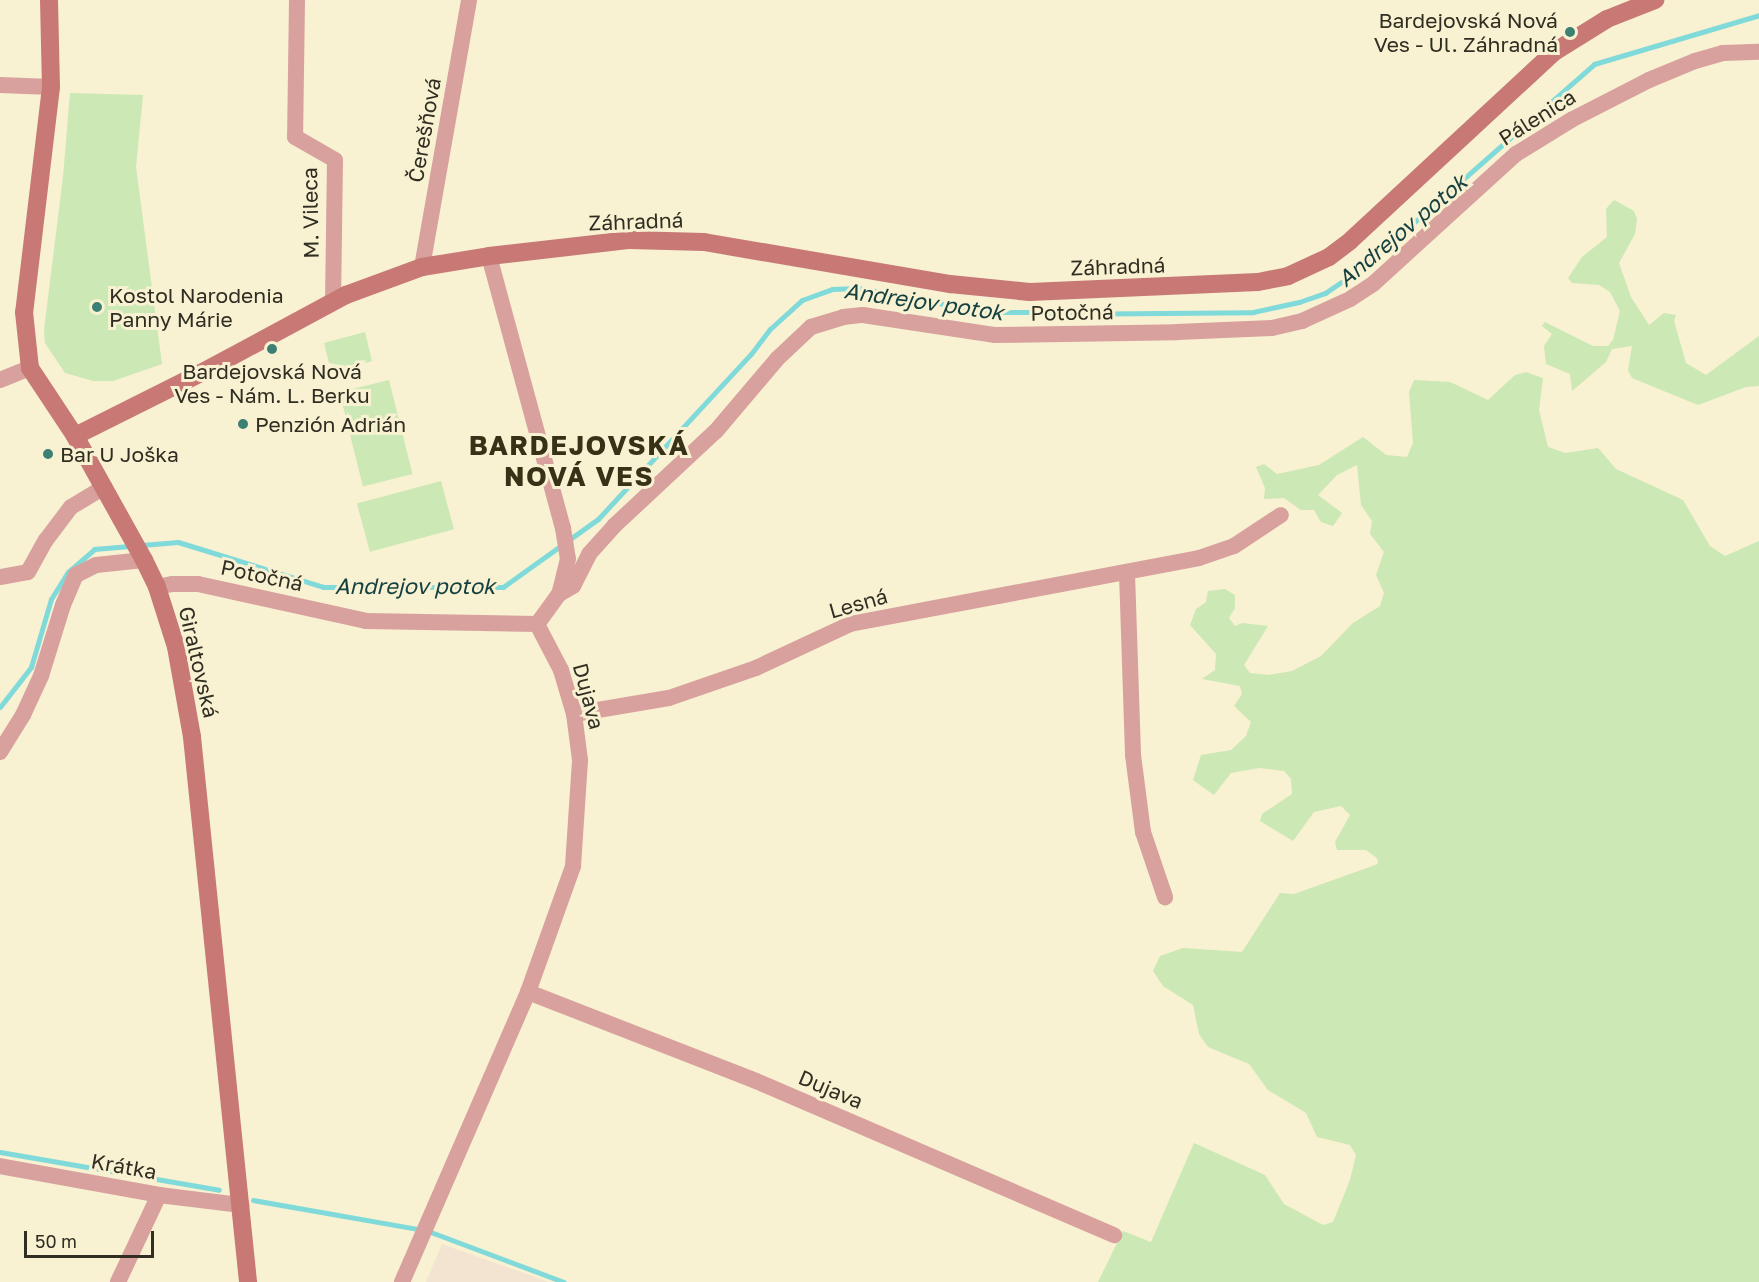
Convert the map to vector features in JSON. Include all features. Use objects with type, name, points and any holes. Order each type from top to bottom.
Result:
[{"type":"street","name":"Giraltovská","points":[[49,0],[51,87],[24,312],[30,368],[75,436],[144,560],[157,587],[176,647],[192,737],[248,1282]]},
{"type":"street","name":"M. Vileca","points":[[297,0],[295,137],[335,160],[333,302]]},
{"type":"street","name":"Čerešňová","points":[[422,267],[469,0]]},
{"type":"street","name":"Záhradná","points":[[75,436],[175,387],[333,302],[374,283],[422,267],[489,256],[630,240],[704,242],[950,284],[1030,292],[1235,284],[1288,276],[1329,257],[1350,241],[1554,52],[1607,19],[1655,0]]},
{"type":"street","name":"Pálenica","points":[[1374,284],[1516,154],[1563,124],[1649,80],[1695,61],[1723,53],[1759,52]]},
{"type":"street","points":[[0,85],[51,87]]},
{"type":"street","points":[[489,256],[563,528],[568,559],[559,594],[537,624]]},
{"type":"street","name":"Potočná","points":[[559,594],[573,586],[589,554],[614,526],[716,431],[796,338],[811,327],[827,320],[863,315],[994,335],[1272,328],[1302,321],[1374,284]]},
{"type":"street","points":[[0,380],[30,368]]},
{"type":"street","points":[[0,577],[28,572],[46,540],[71,507],[104,487]]},
{"type":"street","name":"Lesná","points":[[574,714],[669,698],[756,668],[850,624],[1198,558],[1234,546],[1281,515]]},
{"type":"street","points":[[0,752],[23,715],[41,676],[63,605],[76,575],[96,564],[144,560]]},
{"type":"street","points":[[1127,573],[1133,755],[1143,832],[1165,897]]},
{"type":"street","name":"Potočná","points":[[157,587],[173,584],[198,584],[366,621],[537,624]]},
{"type":"street","name":"Dujava","points":[[402,1282],[528,992],[573,866],[580,760],[574,714],[561,670],[537,624]]},
{"type":"street","name":"Dujava","points":[[528,992],[756,1081],[1114,1235]]},
{"type":"street","name":"Krátka","points":[[0,1166],[159,1195],[241,1205]]},
{"type":"street","points":[[118,1282],[159,1195]]},
{"type":"shaded area","points":[[442,1244],[549,1282],[426,1282]]},
{"type":"green space","points":[[70,93],[143,95],[136,167],[162,364],[113,381],[93,381],[65,373],[45,343],[44,330],[63,177]]},
{"type":"green space","points":[[1614,200],[1634,211],[1637,219],[1635,234],[1619,263],[1631,297],[1649,325],[1664,313],[1676,315],[1674,321],[1686,363],[1706,375],[1759,336],[1759,386],[1746,387],[1698,405],[1632,378],[1628,370],[1632,346],[1612,349],[1606,362],[1572,391],[1570,374],[1546,364],[1544,346],[1552,334],[1542,326],[1545,322],[1593,346],[1608,346],[1613,340],[1620,311],[1610,292],[1599,285],[1572,283],[1568,278],[1582,257],[1607,237],[1606,209]]},
{"type":"green space","points":[[365,332],[372,361],[351,367],[329,363],[324,343]]},
{"type":"green space","points":[[1526,372],[1543,378],[1539,410],[1548,447],[1566,453],[1598,448],[1616,469],[1683,500],[1710,546],[1725,556],[1759,541],[1759,1282],[1098,1282],[1123,1231],[1151,1242],[1194,1143],[1265,1175],[1284,1204],[1323,1225],[1333,1222],[1350,1180],[1356,1155],[1350,1145],[1317,1137],[1306,1113],[1268,1090],[1249,1064],[1208,1047],[1199,1034],[1193,1005],[1163,986],[1153,971],[1160,956],[1183,948],[1242,952],[1280,893],[1294,894],[1378,864],[1377,858],[1366,850],[1337,850],[1335,842],[1350,815],[1341,806],[1314,812],[1293,841],[1260,821],[1262,814],[1292,794],[1291,779],[1284,771],[1259,768],[1231,773],[1214,795],[1193,780],[1201,755],[1231,750],[1246,736],[1251,722],[1234,706],[1242,694],[1240,686],[1202,679],[1215,670],[1216,654],[1190,625],[1196,609],[1206,602],[1208,591],[1225,589],[1235,595],[1235,608],[1229,618],[1235,626],[1242,623],[1268,626],[1244,665],[1250,673],[1269,675],[1292,671],[1321,656],[1353,623],[1380,606],[1384,593],[1376,575],[1384,552],[1370,534],[1372,521],[1361,505],[1357,465],[1337,475],[1318,495],[1342,513],[1333,526],[1321,522],[1314,510],[1301,510],[1284,498],[1264,499],[1265,488],[1256,467],[1264,464],[1277,474],[1319,465],[1363,437],[1386,455],[1407,457],[1413,443],[1409,392],[1414,380],[1450,382],[1488,400],[1515,375]]},
{"type":"green space","points":[[389,380],[412,474],[363,486],[340,392]]},
{"type":"green space","points":[[441,481],[454,529],[370,552],[357,504]]},
{"type":"waterway","name":"Andrejov potok","points":[[0,707],[31,667],[51,599],[68,572],[94,549],[178,542],[323,587],[503,587],[598,519],[751,354],[770,329],[802,300],[832,289],[859,288],[986,312],[1044,314],[1253,312],[1299,302],[1325,293],[1362,268],[1594,64],[1759,15]]},
{"type":"waterway","points":[[0,1152],[219,1190]]},
{"type":"waterway","points":[[253,1200],[428,1231],[564,1282]]},
{"type":"place","name":"Bardejovská Nová Ves - Ul. Záhradná","points":[[1570,32]]},
{"type":"place","name":"Kostol Narodenia Panny Márie","points":[[97,307]]},
{"type":"place","name":"Bardejovská Nová Ves - Nám. L. Berku","points":[[272,349]]},
{"type":"place","name":"Penzión Adrián","points":[[243,424]]},
{"type":"place","name":"Bar U Joška","points":[[48,454]]},
{"type":"district","name":"BARDEJOVSKÁ NOVÁ VES","points":[[579,460]]}]
